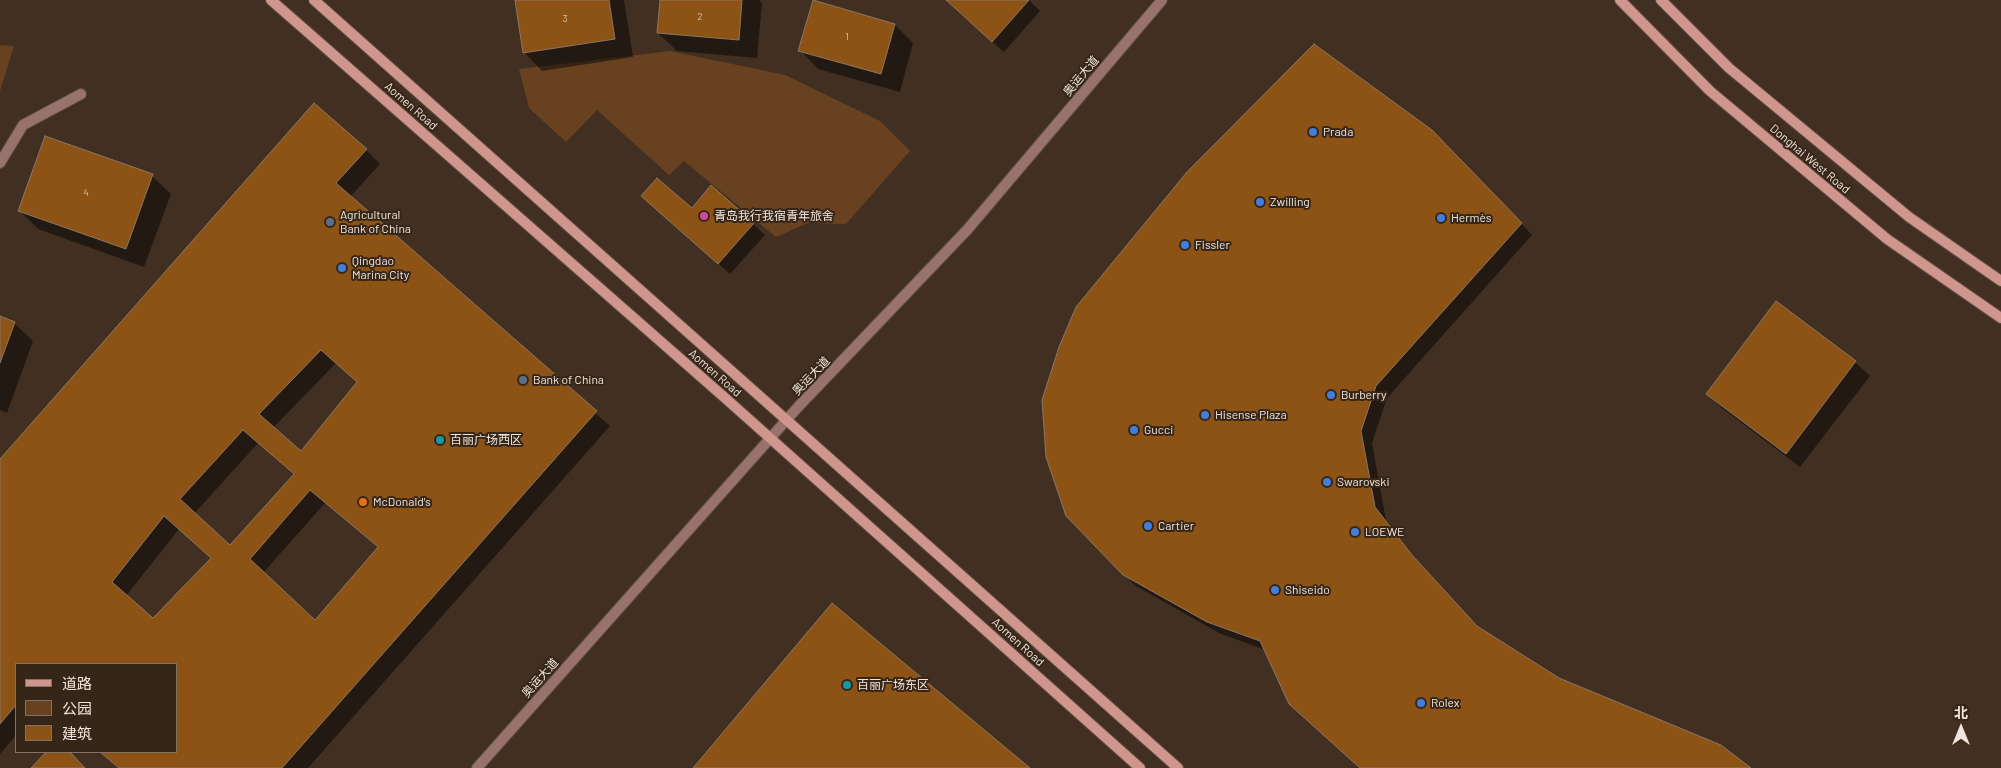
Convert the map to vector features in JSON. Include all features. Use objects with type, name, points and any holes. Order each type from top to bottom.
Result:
[{"type":"main road","name":"Aomen Road","points":[[271,0],[770,438],[1140,768]]},
{"type":"main road","name":"Aomen Road","points":[[314,0],[1178,768]]},
{"type":"main road","name":"Donghai West Road","points":[[1620,0],[1710,92],[1887,239],[2001,318]]},
{"type":"main road","name":"Donghai West Road","points":[[1661,0],[1729,68],[1909,217],[2001,281]]},
{"type":"street","name":"奥运大道","points":[[477,768],[787,419],[967,230],[1162,0]]},
{"type":"street","points":[[0,163],[22,125],[81,94]]},
{"type":"green space","points":[[0,45],[14,46],[0,91]]},
{"type":"green space","points":[[670,51],[785,75],[880,121],[910,151],[846,224],[808,223],[776,237],[684,161],[669,175],[597,110],[566,142],[529,108],[519,69]]},
{"type":"building","points":[[515,0],[609,0],[615,39],[523,53]]},
{"type":"building","points":[[660,0],[742,0],[739,40],[657,33]]},
{"type":"building","points":[[813,0],[895,24],[881,74],[798,51]]},
{"type":"building","points":[[946,0],[1029,0],[992,42]]},
{"type":"building","name":"Hisense Plaza","points":[[1314,44],[1432,130],[1522,223],[1376,386],[1361,431],[1375,507],[1413,556],[1477,626],[1559,678],[1721,745],[1751,768],[1360,768],[1289,704],[1260,641],[1207,622],[1123,575],[1066,516],[1046,457],[1042,400],[1059,347],[1076,307],[1187,172]]},
{"type":"building","name":"百丽广场西区","points":[[314,103],[367,149],[336,183],[597,411],[282,768],[119,768],[101,753],[178,753],[178,663],[15,663],[15,706],[0,724],[0,459]],"holes":[[[321,350],[357,382],[301,451],[259,414]],[[243,430],[294,474],[230,545],[180,499]],[[310,490],[378,547],[315,620],[250,559]],[[164,516],[211,558],[153,618],[112,582]]]},
{"type":"building","points":[[45,136],[153,174],[126,249],[18,211]]},
{"type":"building","name":"青岛我行我宿青年旅舍","points":[[657,178],[692,208],[711,185],[754,223],[718,264],[641,196]]},
{"type":"building","points":[[1776,301],[1856,361],[1786,454],[1706,394]]},
{"type":"building","points":[[0,316],[15,322],[0,363]]},
{"type":"building","name":"百丽广场东区","points":[[832,603],[1030,768],[693,768]]},
{"type":"building","points":[[45,753],[71,753],[85,768],[31,768]]},
{"type":"place","name":"Prada","points":[[1313,132]]},
{"type":"place","name":"Zwilling","points":[[1260,202]]},
{"type":"place","name":"青岛我行我宿青年旅舍","points":[[704,216]]},
{"type":"place","name":"Hermès","points":[[1441,218]]},
{"type":"place","name":"Agricultural Bank of China","points":[[330,222]]},
{"type":"place","name":"Fissler","points":[[1185,245]]},
{"type":"place","name":"Qingdao Marina City","points":[[342,268]]},
{"type":"place","name":"Bank of China","points":[[523,380]]},
{"type":"place","name":"Burberry","points":[[1331,395]]},
{"type":"place","name":"Hisense Plaza","points":[[1205,415]]},
{"type":"place","name":"Gucci","points":[[1134,430]]},
{"type":"place","name":"百丽广场西区","points":[[440,440]]},
{"type":"place","name":"Swarovski","points":[[1327,482]]},
{"type":"place","name":"McDonald's","points":[[363,502]]},
{"type":"place","name":"Cartier","points":[[1148,526]]},
{"type":"place","name":"LOEWE","points":[[1355,532]]},
{"type":"place","name":"Shiseido","points":[[1275,590]]},
{"type":"place","name":"百丽广场东区","points":[[847,685]]},
{"type":"place","name":"Rolex","points":[[1421,703]]}]
